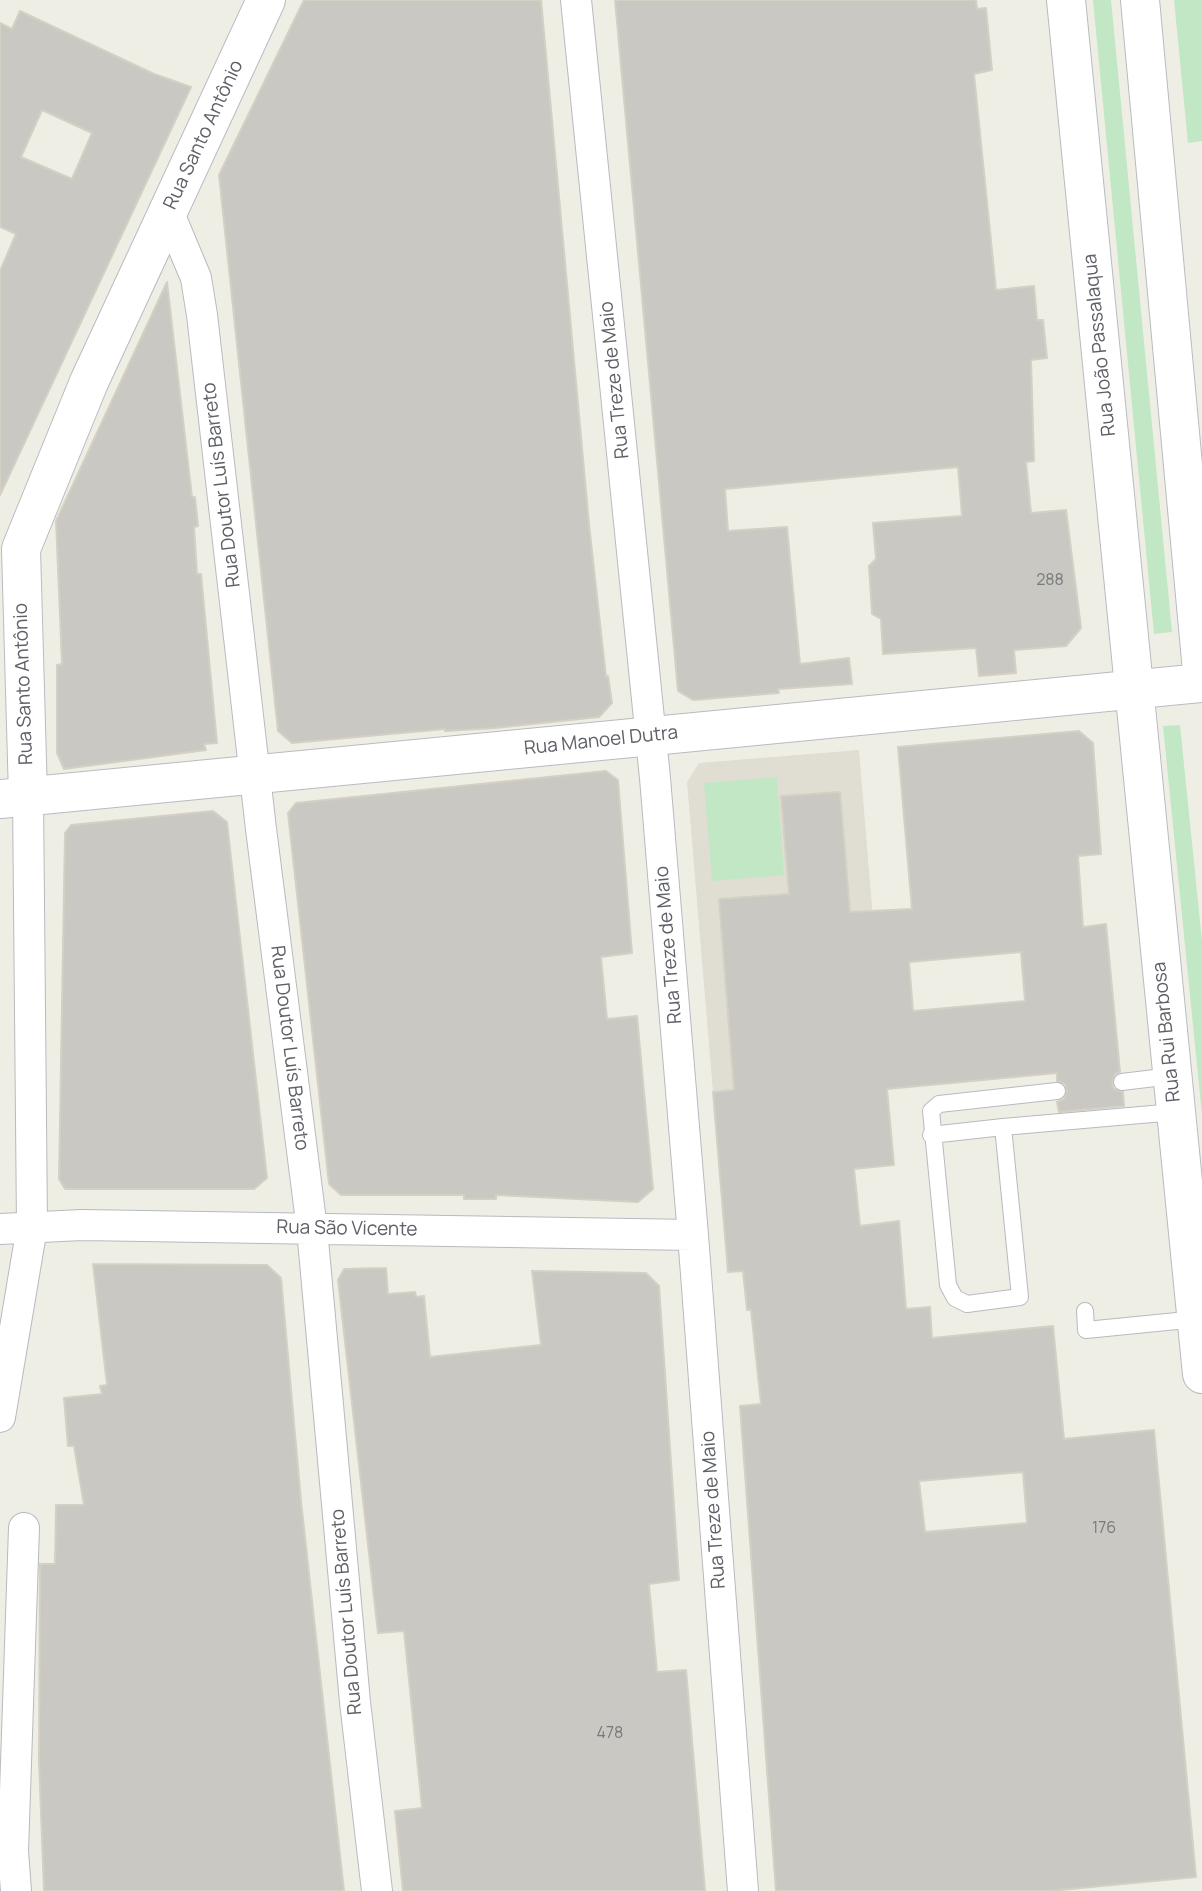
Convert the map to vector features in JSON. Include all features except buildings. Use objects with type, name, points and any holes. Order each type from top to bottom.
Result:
[{"type":"street","name":"Rua Santo Antônio","points":[[0,1418],[32,1227],[14,798],[10,543],[89,382],[266,0]]},
{"type":"street","name":"Rua Treze de Maio","points":[[576,0],[651,736],[694,1235],[743,1891]]},
{"type":"street","name":"Rua João Passalaqua","points":[[1066,0],[1133,689]]},
{"type":"street","points":[[1140,0],[1202,671]]},
{"type":"street","name":"Rua Doutor Luís Barreto","points":[[168,211],[196,278],[202,315],[255,775],[312,1229],[355,1702],[377,1891]]},
{"type":"street","name":"Rua Manoel Dutra","points":[[14,798],[1202,683]]},
{"type":"street","name":"Rua Rui Barbosa","points":[[1133,689],[1202,1374]]},
{"type":"street","name":"Rua São Vicente","points":[[0,1228],[82,1225],[694,1235]]},
{"type":"street","points":[[16,1891],[13,1851],[23,1528]]},
{"type":"lane","points":[[1122,1082],[1173,1094]]},
{"type":"lane","points":[[1003,1127],[1020,1297],[967,1304],[955,1298],[948,1285],[931,1135],[931,1111],[939,1104],[1057,1091]]},
{"type":"lane","points":[[931,1135],[1003,1127],[1173,1094]]},
{"type":"lane","points":[[1085,1311],[1086,1329],[1196,1318]]},
{"type":"shaded area","points":[[859,750],[886,1076],[713,1092],[687,782],[699,763]]},
{"type":"green space","points":[[1093,0],[1111,0],[1172,632],[1154,634]]},
{"type":"green space","points":[[1174,0],[1202,0],[1202,141],[1188,143]]},
{"type":"green space","points":[[1180,725],[1202,941],[1202,1115],[1163,726]]},
{"type":"green space","points":[[777,777],[784,875],[712,881],[704,783]]}]
